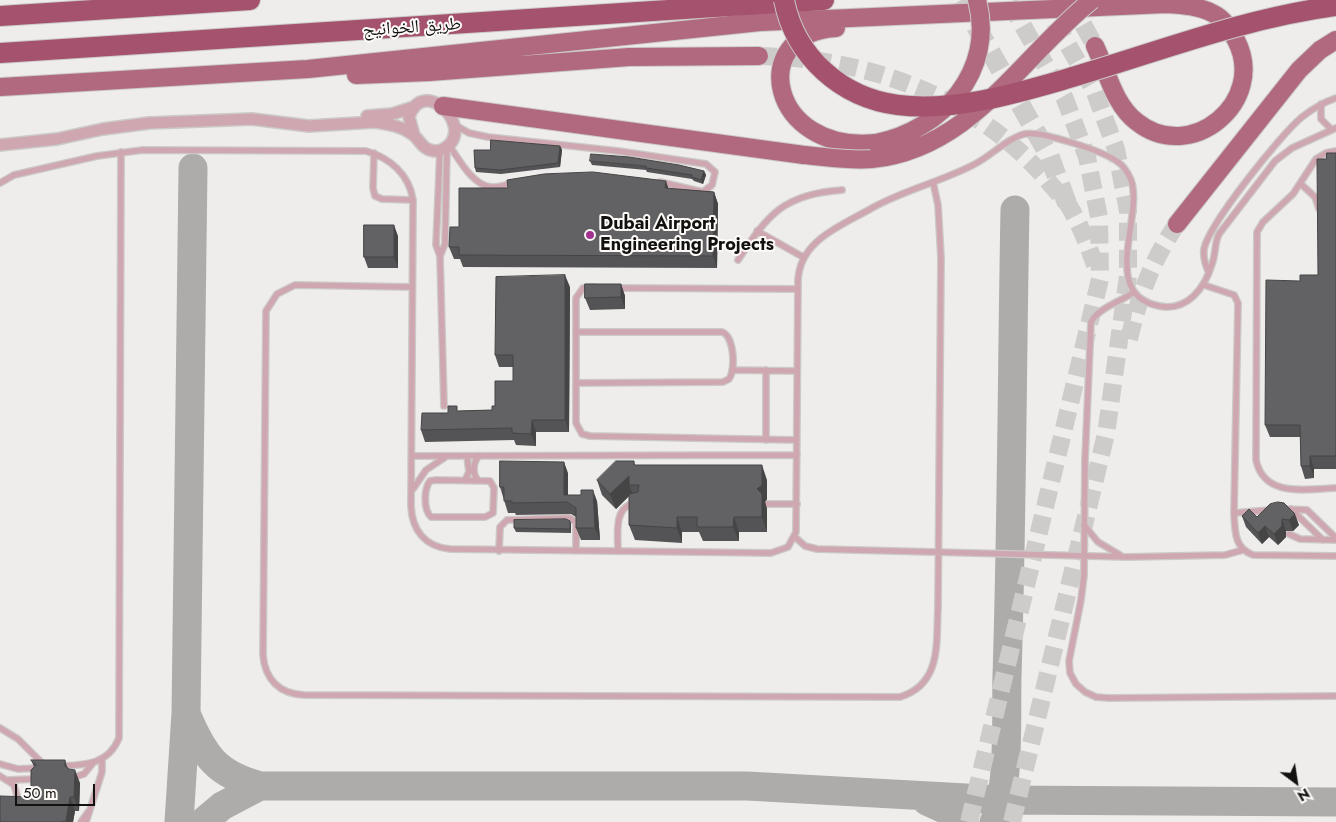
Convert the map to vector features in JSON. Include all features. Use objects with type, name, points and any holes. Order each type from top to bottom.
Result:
[{"type":"highway","points":[[0,16],[250,0]]},
{"type":"highway","points":[[784,0],[796,37],[811,58],[829,76],[862,96],[886,103],[912,106],[964,102],[1024,91],[1245,25],[1336,6]]},
{"type":"highway","name":"طريق الخوانيج","points":[[0,53],[481,24],[824,0]]},
{"type":"main road","points":[[879,18],[865,26],[828,29],[806,36],[796,42],[788,51],[781,74],[783,98],[795,118],[816,135],[836,141],[862,145],[893,140],[925,126],[950,105],[960,93],[972,67],[978,49],[980,18],[977,0]]},
{"type":"main road","points":[[443,106],[804,155],[856,159],[884,157],[912,150],[940,138],[974,115],[1068,20],[1092,0]]},
{"type":"main road","points":[[0,87],[308,69],[760,22],[1166,4],[1183,5],[1214,14],[1226,23],[1240,48],[1245,74],[1242,86],[1227,114],[1208,128],[1179,136],[1164,135],[1136,122],[1126,111],[1113,89],[1095,46]]},
{"type":"main road","points":[[1177,224],[1299,70],[1320,50],[1336,40]]},
{"type":"main road","points":[[308,69],[342,74],[385,74],[629,57],[759,56]]},
{"type":"street","points":[[0,138],[56,134],[102,123],[148,117],[254,112],[311,120],[392,114],[428,100],[443,106],[454,124],[454,135],[445,147],[424,148],[414,135],[409,122],[414,107]]},
{"type":"street","points":[[0,145],[57,139],[126,125],[240,119],[262,120],[300,126],[375,122],[394,126],[414,135]]},
{"type":"lane","points":[[1208,271],[1204,257],[1204,248],[1216,223],[1284,135],[1303,116],[1321,104],[1336,98]]},
{"type":"lane","points":[[1321,104],[1321,120],[1334,129]]},
{"type":"lane","points":[[454,124],[478,135],[706,164],[714,172],[712,185],[703,192],[651,180]]},
{"type":"lane","points":[[0,183],[14,175],[122,152],[179,149],[339,150],[374,153],[389,161],[401,172],[409,186],[412,200],[413,520],[418,532],[426,541],[444,549],[499,551],[771,553],[783,550],[795,537],[797,504],[798,272],[803,256],[820,239],[882,202],[974,165],[1014,139],[1030,133],[1043,134],[1112,158],[1126,171],[1133,189],[1126,267],[1129,283],[1134,292],[1150,304],[1170,307],[1190,299],[1204,285],[1213,261],[1215,242],[1219,234],[1267,169],[1292,148],[1334,129]]},
{"type":"lane","points":[[445,147],[483,185],[493,187],[521,182]]},
{"type":"lane","points":[[444,406],[440,256],[436,245],[445,147]]},
{"type":"lane","points":[[0,764],[18,768],[93,764],[102,760],[116,747],[120,729],[122,152]]},
{"type":"lane","points":[[1336,152],[1326,153],[1316,159],[1294,194],[1263,222],[1256,238],[1258,344],[1256,460],[1263,477],[1278,488],[1336,488]]},
{"type":"lane","points":[[374,153],[373,188],[375,196],[382,199],[412,200]]},
{"type":"lane","points":[[412,287],[295,285],[277,294],[266,311],[263,655],[268,676],[283,691],[293,694],[313,695],[900,696],[910,694],[926,682],[934,664],[940,551],[941,258],[938,205],[933,182]]},
{"type":"lane","points":[[1301,184],[1315,197],[1319,220]]},
{"type":"lane","points":[[738,260],[769,216],[785,204],[822,191],[842,190]]},
{"type":"lane","points":[[757,231],[803,256]]},
{"type":"lane","points":[[1204,285],[1234,296],[1238,303],[1234,513],[1235,536],[1243,550]]},
{"type":"lane","points":[[597,288],[583,288],[577,294],[576,423],[579,431],[586,436],[797,440]]},
{"type":"lane","points":[[606,288],[798,289]]},
{"type":"lane","points":[[1134,292],[1121,301],[1099,311],[1091,322],[1084,524],[1085,556],[1081,600],[1069,661],[1070,673],[1076,684],[1085,692],[1096,697],[1336,696]]},
{"type":"lane","points":[[576,332],[722,332],[728,335],[731,341],[732,370],[729,379],[723,382],[576,383]]},
{"type":"lane","points":[[732,370],[797,371]]},
{"type":"lane","points":[[766,370],[766,440]]},
{"type":"lane","points":[[412,456],[797,455]]},
{"type":"lane","points":[[412,491],[426,470],[448,456]]},
{"type":"lane","points":[[465,480],[469,472],[467,456]]},
{"type":"lane","points":[[478,480],[474,472],[475,462],[479,456]]},
{"type":"lane","points":[[465,480],[487,480],[493,485],[494,507],[490,515],[436,518],[429,515],[426,508],[426,488],[430,481],[465,480]]},
{"type":"lane","points":[[618,551],[618,520],[621,512],[628,506],[641,503]]},
{"type":"lane","points":[[767,504],[797,504]]},
{"type":"lane","points":[[1292,509],[1323,540]]},
{"type":"lane","points":[[1234,513],[1303,509],[1311,512],[1336,539]]},
{"type":"lane","points":[[1264,511],[1271,518]]},
{"type":"lane","points":[[499,551],[500,527],[507,520],[569,518],[576,522],[576,551]]},
{"type":"lane","points":[[1084,524],[1102,546],[1127,557]]},
{"type":"lane","points":[[1289,534],[1300,538],[1336,539]]},
{"type":"lane","points":[[795,537],[804,546],[817,549],[1127,557],[1224,555],[1243,550],[1259,556],[1336,556]]},
{"type":"lane","points":[[0,728],[33,752],[46,767]]},
{"type":"lane","points":[[86,822],[102,772],[102,760]]},
{"type":"lane","points":[[74,777],[84,774],[93,764]]},
{"type":"lane","points":[[0,776],[9,780],[14,785],[18,799]]},
{"type":"lane","points":[[9,780],[36,779]]},
{"type":"lane","points":[[81,822],[88,812]]},
{"type":"building","points":[[491,140],[560,146],[558,163],[500,170],[475,168],[474,150],[490,150]]},
{"type":"building","points":[[1327,153],[1336,153],[1336,456],[1310,456],[1310,466],[1301,466],[1300,425],[1265,425],[1266,280],[1300,281],[1300,275],[1318,275],[1317,159],[1326,159]]},
{"type":"building","points":[[591,154],[629,157],[704,171],[701,180],[692,177],[692,175],[646,168],[646,166],[590,161]]},
{"type":"building","name":"Dubai Airport Engineering Projects","points":[[593,172],[666,181],[665,188],[714,192],[713,256],[459,255],[459,247],[449,247],[450,227],[459,227],[459,188],[508,188],[507,180],[544,174]]},
{"type":"building","points":[[364,225],[394,225],[394,257],[364,257]]},
{"type":"building","points":[[565,275],[565,420],[532,420],[531,434],[512,433],[512,428],[421,430],[422,413],[448,413],[448,406],[457,406],[457,411],[492,410],[492,406],[495,406],[495,381],[513,381],[513,355],[495,355],[496,277]]},
{"type":"building","points":[[585,284],[621,284],[621,297],[585,298]]},
{"type":"building","points":[[500,461],[564,462],[564,495],[581,495],[581,490],[593,490],[595,528],[576,528],[576,508],[567,502],[512,503],[512,501],[504,501],[504,487],[500,487]]},
{"type":"building","points":[[616,461],[634,461],[634,465],[762,465],[762,485],[757,489],[762,494],[762,517],[734,517],[733,527],[697,527],[697,517],[677,517],[677,528],[629,525],[629,494],[638,492],[639,485],[629,485],[629,476],[610,494],[597,480]]},
{"type":"building","points":[[1284,503],[1295,514],[1289,520],[1282,519],[1282,526],[1274,534],[1265,526],[1258,533],[1242,516],[1249,509],[1257,517],[1270,504]]},
{"type":"building","points":[[566,519],[570,521],[570,529],[514,528],[514,520]]},
{"type":"building","points":[[31,760],[65,760],[65,766],[75,770],[74,797],[70,797],[66,821],[0,822],[0,796],[31,797],[31,770],[36,765]]},
{"type":"taxiway","points":[[179,822],[186,713],[193,168]]},
{"type":"taxiway","points":[[994,822],[1003,792],[1006,751],[1015,210]]},
{"type":"taxiway","points":[[187,716],[206,753],[214,762],[233,776],[261,786]]},
{"type":"taxiway","points":[[203,822],[222,806],[260,786],[747,786],[1002,800],[1336,802]]},
{"type":"taxiway","points":[[927,801],[959,816],[964,822]]},
{"type":"tunnel","points":[[961,0],[1049,155],[1068,206]]},
{"type":"tunnel","points":[[969,822],[1100,279],[1099,217],[1087,157],[1065,99],[1008,0]]},
{"type":"tunnel","points":[[1012,822],[1106,434],[1128,276],[1128,211],[1116,149],[1094,90],[1042,0]]},
{"type":"tunnel","points":[[1070,1],[1095,46]]},
{"type":"tunnel","points":[[759,56],[799,58],[839,64],[878,74],[916,87],[953,104],[987,125],[1019,151],[1067,203],[1087,242],[1095,265]]},
{"type":"tunnel","points":[[1129,339],[1137,307],[1147,279],[1160,252],[1177,224]]},
{"type":"place","name":"Dubai Airport Engineering Projects","points":[[590,235]]}]
